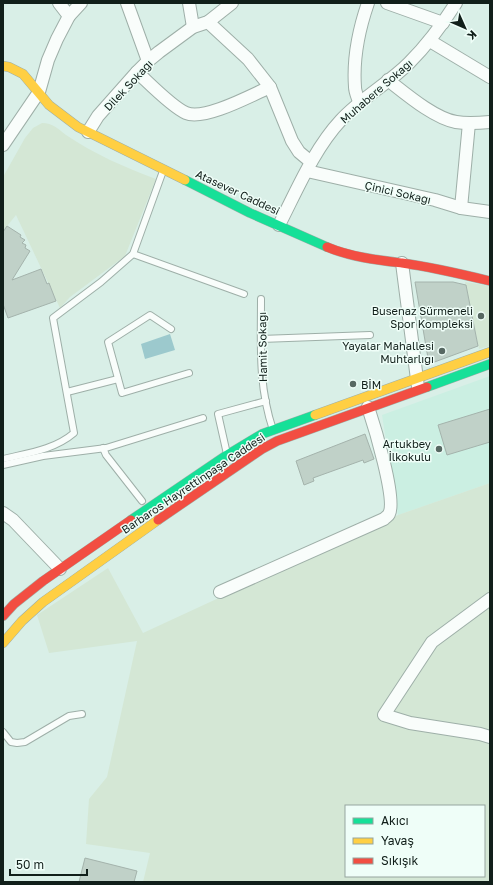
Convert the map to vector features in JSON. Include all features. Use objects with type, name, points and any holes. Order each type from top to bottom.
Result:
[{"type":"street","points":[[59,3],[69,16]]},
{"type":"street","points":[[3,145],[39,92],[48,60],[69,16],[81,3]]},
{"type":"street","points":[[127,3],[148,61]]},
{"type":"street","points":[[189,3],[193,27]]},
{"type":"street","name":"Dilek Sokağı","points":[[88,132],[98,116],[148,61],[193,27],[208,22],[232,3]]},
{"type":"street","points":[[359,102],[355,88],[356,64],[363,17],[368,3]]},
{"type":"street","points":[[387,3],[443,23]]},
{"type":"street","name":"Muhabere Sokağı","points":[[279,225],[316,151],[340,121],[359,102],[408,64],[430,41],[456,3]]},
{"type":"street","points":[[208,22],[248,59],[270,87],[292,141],[309,166]]},
{"type":"street","points":[[430,41],[490,77]]},
{"type":"street","name":"Atasever Caddesi","points":[[3,66],[9,67],[23,74],[49,105],[64,118],[88,132],[250,213],[337,251],[379,261],[402,263],[453,272],[490,281]]},
{"type":"street","points":[[137,72],[176,107],[186,114],[193,115],[215,111],[270,87]]},
{"type":"street","points":[[388,80],[431,112],[454,122],[490,122]]},
{"type":"street","points":[[461,208],[469,123]]},
{"type":"street","name":"Çinici Sokağı","points":[[309,166],[461,208],[490,212]]},
{"type":"street","points":[[402,263],[417,383]]},
{"type":"street","name":"Barbaros Hayrettinpaşa Caddesi","points":[[3,643],[14,628],[43,602],[252,455],[277,441],[368,407],[417,383],[490,352]]},
{"type":"street","name":"Barbaros Hayrettinpaşa Caddesi","points":[[3,616],[25,594],[60,569],[255,437],[273,429],[417,383],[490,364]]},
{"type":"street","points":[[220,592],[384,518],[389,514],[390,503],[388,481],[368,407]]},
{"type":"street","points":[[4,515],[13,520],[60,569]]},
{"type":"street","points":[[3,602],[25,594]]},
{"type":"street","points":[[490,599],[432,642],[384,715],[410,723],[480,734],[490,737]]},
{"type":"lane","points":[[3,459],[50,448],[66,440],[74,433],[53,318],[101,282],[133,254],[163,169]]},
{"type":"lane","points":[[133,254],[244,294]]},
{"type":"lane","name":"Hamit Sokağı","points":[[261,299],[260,367],[266,401],[277,441]]},
{"type":"lane","points":[[172,329],[150,316],[108,342],[122,393],[189,373]]},
{"type":"lane","points":[[261,339],[370,335]]},
{"type":"lane","points":[[67,392],[118,379]]},
{"type":"lane","points":[[227,455],[218,414],[266,401]]},
{"type":"lane","points":[[3,465],[43,456],[103,448],[203,418]]},
{"type":"lane","points":[[103,448],[106,455],[142,501]]},
{"type":"lane","points":[[3,732],[11,742],[21,743],[69,716],[82,714]]},
{"type":"shaded area","points":[[42,123],[52,125],[77,142],[110,160],[156,179],[125,256],[70,297],[60,308],[16,215],[3,231],[3,177],[25,138],[33,128]]},
{"type":"shaded area","name":"Busenaz Sürmeneli Spor Kompleksi","points":[[465,282],[490,286],[490,346],[479,349]]},
{"type":"shaded area","name":"Artukbey İlkokulu","points":[[490,376],[490,483],[398,515],[382,415]]},
{"type":"shaded area","points":[[490,483],[490,882],[143,882],[150,853],[86,844],[89,799],[107,777],[137,641],[49,653],[37,615],[108,568],[143,633],[398,515]]},
{"type":"water","points":[[170,334],[175,350],[145,359],[141,344]]},
{"type":"building","points":[[7,226],[21,235],[20,237],[25,240],[22,243],[26,245],[25,248],[30,251],[12,280],[41,269],[47,284],[49,283],[56,301],[8,318],[3,304],[3,232]]},
{"type":"building","points":[[415,282],[453,282],[466,285],[478,346],[429,364]]},
{"type":"building","points":[[490,409],[490,442],[447,455],[438,425]]},
{"type":"building","points":[[365,434],[374,459],[364,463],[363,460],[313,478],[314,481],[304,485],[296,461]]},
{"type":"building","points":[[85,858],[137,871],[134,882],[79,882]]},
{"type":"traffic: fast","points":[[185,180],[250,213],[327,247]]},
{"type":"traffic: fast","points":[[427,387],[490,364]]},
{"type":"traffic: fast","points":[[131,520],[227,455],[262,434],[315,415]]},
{"type":"traffic: slow","points":[[3,66],[9,67],[23,74],[49,105],[78,127],[185,180]]},
{"type":"traffic: slow","points":[[315,415],[490,352]]},
{"type":"traffic: slow","points":[[3,643],[22,621],[43,602],[158,520]]},
{"type":"traffic: jam","points":[[327,247],[355,256],[457,273],[490,281]]},
{"type":"traffic: jam","points":[[158,520],[262,449],[277,441],[427,387]]},
{"type":"traffic: jam","points":[[3,616],[14,604],[43,581],[131,520]]},
{"type":"place","name":"Busenaz Sürmeneli Spor Kompleksi","points":[[481,316]]},
{"type":"place","name":"Yayalar Mahallesi Muhtarlığı","points":[[442,351]]},
{"type":"place","name":"BİM","points":[[353,384]]},
{"type":"place","name":"Artukbey İlkokulu","points":[[439,449]]}]
